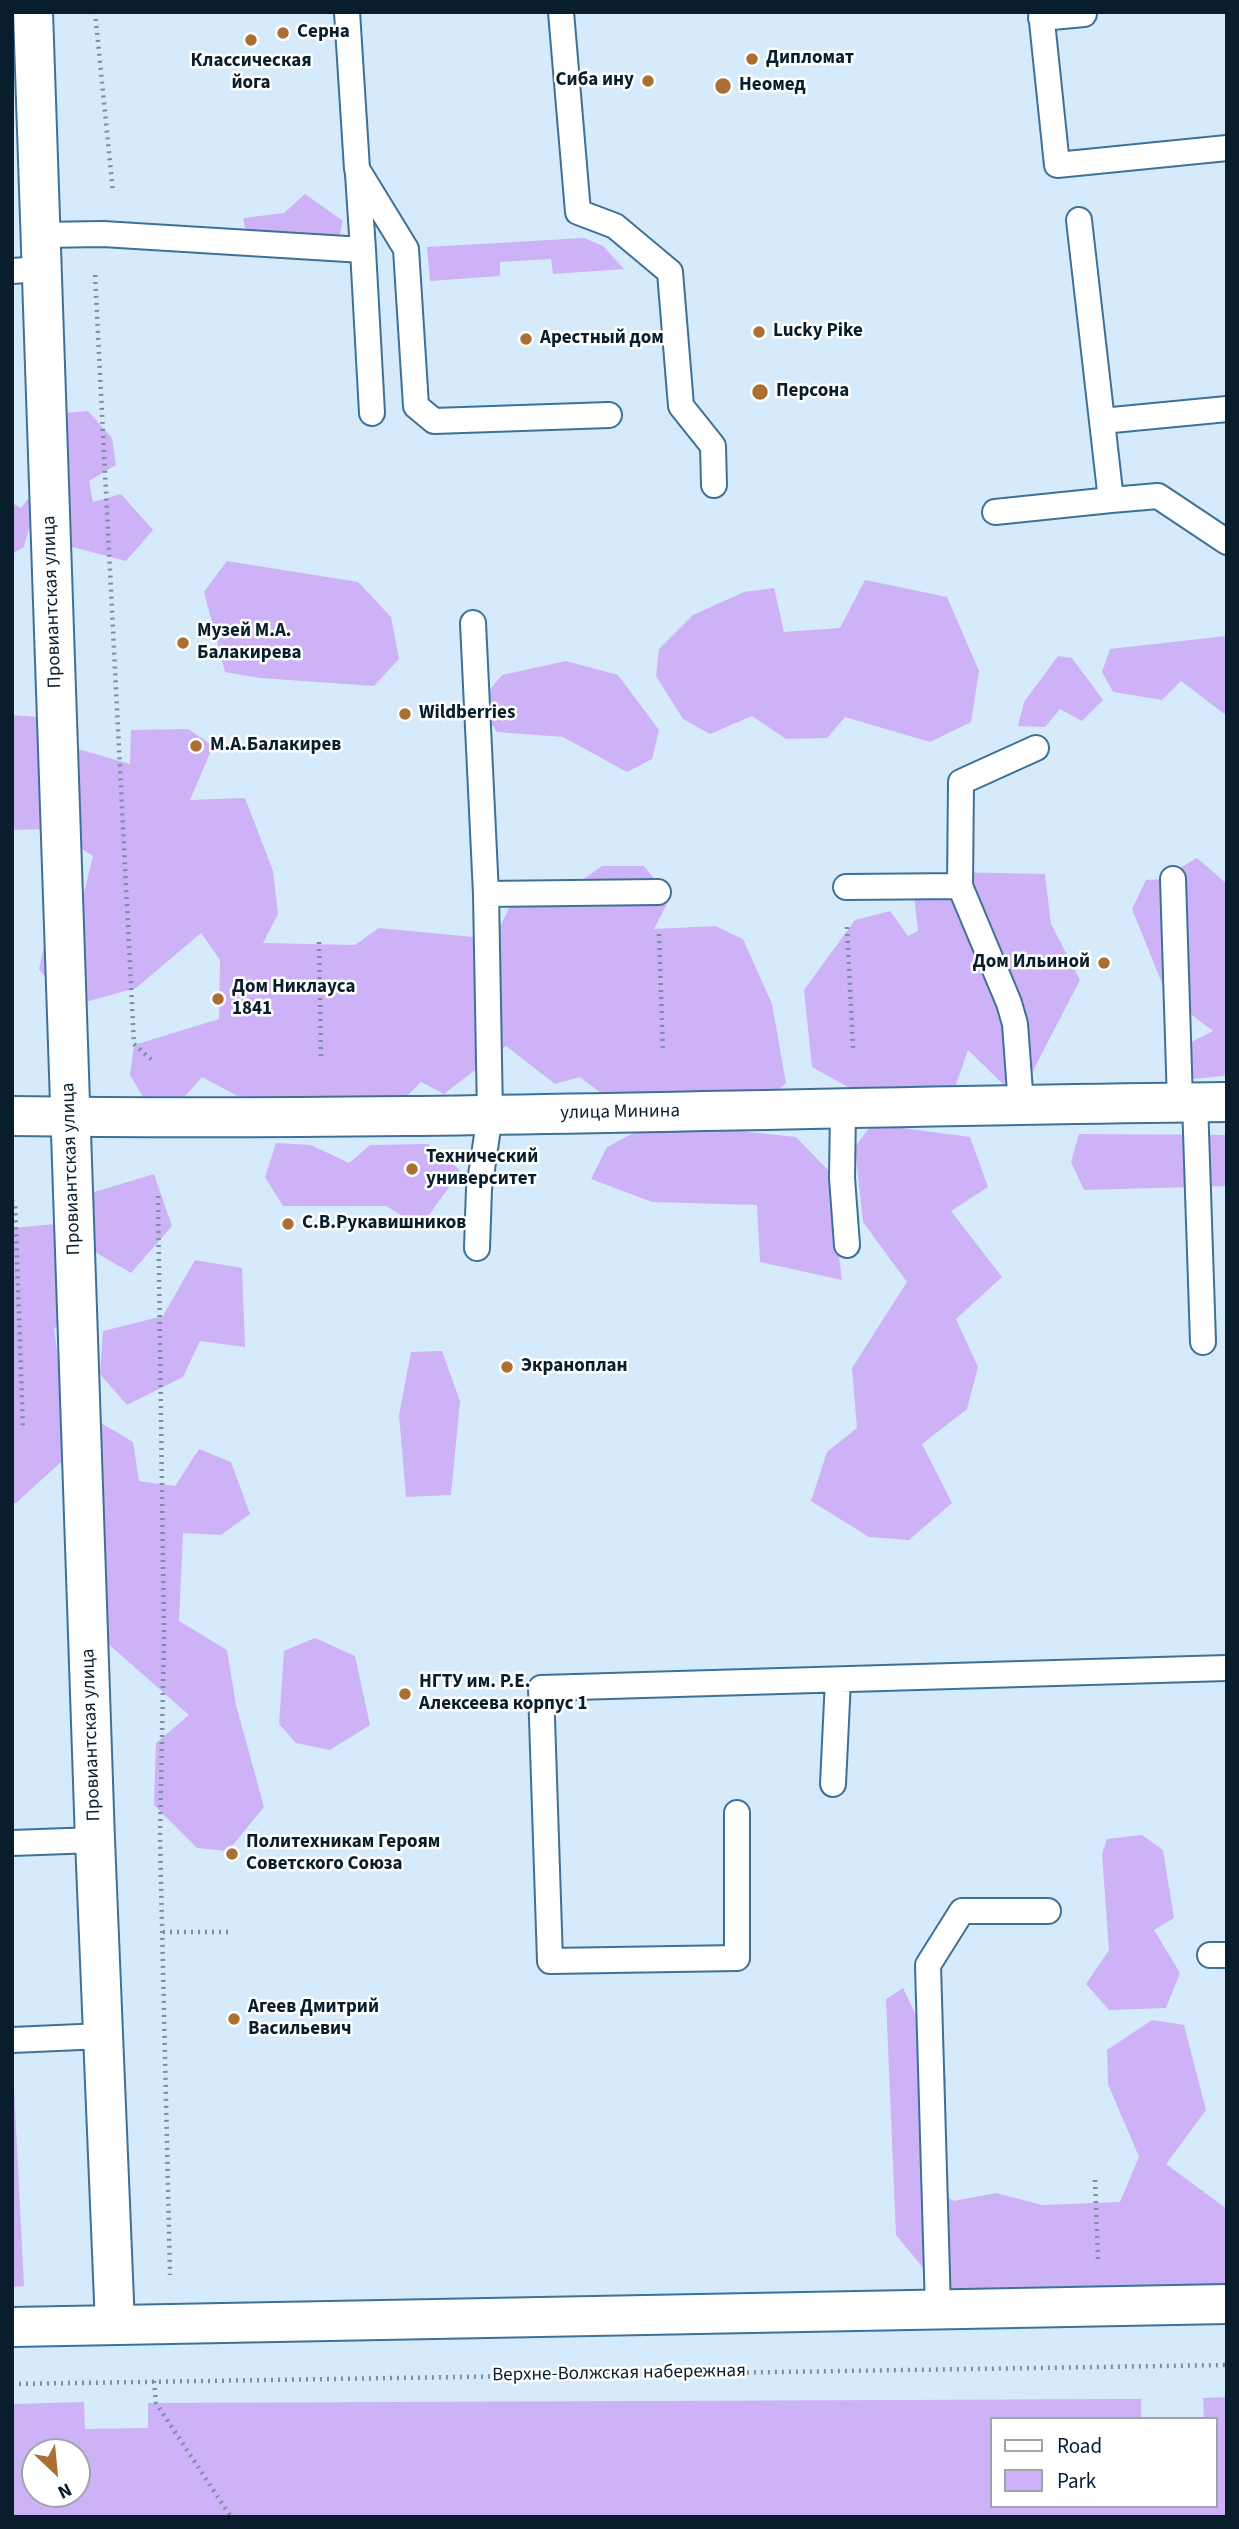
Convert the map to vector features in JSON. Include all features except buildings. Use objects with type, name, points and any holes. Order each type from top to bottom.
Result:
[{"type":"street","name":"Провиантская улица","points":[[33,12],[31,258],[71,1117],[95,1840],[115,2325]]},
{"type":"street","name":"улица Минина","points":[[12,1116],[490,1115],[1200,1102]]},
{"type":"street","points":[[12,2327],[1227,2304]]},
{"type":"lane","points":[[347,12],[372,412]]},
{"type":"lane","points":[[561,12],[578,212],[615,226],[670,272],[681,406],[713,446],[714,485]]},
{"type":"lane","points":[[1084,14],[1041,15],[1057,165],[1227,148]]},
{"type":"lane","points":[[357,169],[407,249],[416,406],[434,421],[609,415]]},
{"type":"lane","points":[[1079,220],[1111,500]]},
{"type":"lane","points":[[31,258],[93,234],[363,250]]},
{"type":"lane","points":[[1102,421],[1227,409]]},
{"type":"lane","points":[[995,512],[1158,496],[1227,542]]},
{"type":"lane","points":[[473,623],[486,894],[490,1115],[479,1189],[477,1248]]},
{"type":"lane","points":[[1021,1105],[1015,1024],[1009,1003],[960,886],[961,782],[1036,748]]},
{"type":"lane","points":[[1173,879],[1200,1102],[1202,1342]]},
{"type":"lane","points":[[846,887],[960,886]]},
{"type":"lane","points":[[486,894],[657,892]]},
{"type":"lane","points":[[843,1108],[842,1178],[847,1245]]},
{"type":"lane","points":[[737,1813],[737,1958],[550,1961],[541,1688],[1227,1668]]},
{"type":"lane","points":[[833,1784],[838,1680]]},
{"type":"lane","points":[[12,1843],[95,1840]]},
{"type":"lane","points":[[938,2309],[928,1965],[962,1911],[1048,1911]]},
{"type":"lane","points":[[12,2040],[103,2036]]},
{"type":"path","points":[[94,12],[114,197],[91,199],[134,1044],[154,1062]]},
{"type":"path","points":[[846,887],[853,1048]]},
{"type":"path","points":[[657,892],[663,1052]]},
{"type":"path","points":[[319,942],[321,1058]]},
{"type":"path","points":[[158,1196],[164,1636],[160,1836],[170,2276]]},
{"type":"path","points":[[12,1201],[15,1203],[23,1429]]},
{"type":"path","points":[[163,1932],[230,1932]]},
{"type":"path","points":[[1095,2180],[1098,2270]]},
{"type":"path","name":"Верхне-Волжская набережная","points":[[12,2384],[1227,2365]]},
{"type":"path","points":[[154,2381],[156,2403],[232,2517]]},
{"type":"green space","points":[[305,194],[343,221],[339,237],[316,256],[245,228],[243,218],[284,213]]},
{"type":"green space","points":[[584,238],[603,246],[624,269],[553,274],[551,259],[500,262],[500,276],[430,281],[427,247]]},
{"type":"green space","points":[[88,411],[112,438],[116,465],[89,481],[93,502],[121,494],[153,530],[126,561],[61,544],[33,514],[24,547],[12,554],[12,503],[21,508],[50,470],[54,414]]},
{"type":"green space","points":[[227,561],[358,582],[391,617],[399,659],[374,686],[260,678],[225,672],[204,592]]},
{"type":"green space","points":[[865,580],[947,597],[979,671],[971,722],[930,742],[845,717],[827,738],[786,739],[752,716],[710,734],[683,719],[656,676],[659,649],[693,615],[744,592],[774,588],[784,632],[840,628]]},
{"type":"green space","points":[[1227,636],[1227,716],[1181,681],[1162,700],[1113,692],[1102,672],[1110,649]]},
{"type":"green space","points":[[1058,656],[1072,658],[1103,700],[1082,721],[1060,709],[1045,727],[1018,726],[1024,702]]},
{"type":"green space","points":[[566,661],[618,675],[659,730],[652,759],[627,772],[563,737],[497,732],[478,704],[502,675]]},
{"type":"green space","points":[[12,715],[39,717],[78,749],[130,764],[131,730],[188,729],[213,746],[190,800],[245,798],[273,871],[278,914],[263,943],[355,945],[379,928],[494,939],[512,902],[554,900],[602,866],[644,866],[670,898],[654,929],[715,926],[743,939],[772,1004],[786,1083],[750,1115],[630,1115],[580,1077],[555,1084],[506,1046],[444,1094],[421,1082],[401,1102],[241,1098],[202,1077],[173,1110],[148,1105],[130,1075],[134,1045],[219,1019],[220,960],[201,933],[136,988],[71,1006],[39,969],[45,942],[83,897],[93,856],[51,829],[12,830]]},
{"type":"green space","points":[[1197,858],[1227,884],[1227,1071],[1224,1076],[1181,1080],[1180,1048],[1213,1031],[1167,996],[1132,909],[1146,880],[1161,879]]},
{"type":"green space","points":[[951,872],[1045,874],[1051,924],[1080,980],[1026,1084],[1006,1087],[968,1050],[952,1096],[857,1092],[812,1067],[804,990],[855,920],[890,911],[908,936],[918,931],[914,895]]},
{"type":"green space","points":[[655,1122],[796,1137],[828,1170],[842,1280],[760,1262],[757,1205],[652,1202],[591,1179],[607,1147]]},
{"type":"green space","points":[[872,1124],[970,1137],[988,1187],[951,1211],[1002,1277],[956,1319],[978,1367],[967,1409],[922,1444],[952,1503],[909,1540],[869,1537],[811,1501],[827,1452],[857,1428],[852,1368],[907,1282],[863,1222],[855,1147]]},
{"type":"green space","points":[[1079,1134],[1227,1135],[1227,1186],[1084,1190],[1071,1162]]},
{"type":"green space","points":[[276,1143],[311,1145],[349,1163],[370,1145],[428,1144],[461,1171],[420,1227],[386,1206],[283,1206],[265,1177]]},
{"type":"green space","points":[[154,1174],[172,1226],[131,1273],[95,1252],[68,1263],[71,1310],[54,1329],[64,1401],[133,1442],[139,1481],[175,1486],[199,1449],[231,1462],[250,1514],[221,1535],[183,1533],[179,1621],[227,1650],[236,1705],[264,1807],[228,1851],[197,1848],[154,1805],[156,1743],[189,1715],[89,1627],[71,1453],[16,1503],[12,1503],[12,1228],[66,1223],[81,1196]]},
{"type":"green space","points":[[195,1260],[242,1268],[245,1347],[200,1341],[183,1377],[127,1405],[100,1374],[103,1331],[163,1316]]},
{"type":"green space","points":[[442,1351],[460,1401],[451,1495],[406,1497],[399,1415],[411,1352]]},
{"type":"green space","points":[[315,1638],[355,1656],[370,1725],[330,1750],[296,1743],[279,1724],[284,1651]]},
{"type":"green space","points":[[1142,1835],[1163,1850],[1174,1918],[1154,1930],[1180,1973],[1166,2008],[1109,2010],[1086,1984],[1109,1950],[1102,1854],[1107,1839]]},
{"type":"green space","points":[[903,1988],[946,2078],[942,2194],[954,2201],[996,2193],[1042,2205],[1120,2202],[1139,2157],[1108,2084],[1107,2050],[1152,2020],[1184,2025],[1206,2110],[1166,2164],[1227,2209],[1227,2293],[1121,2285],[1064,2313],[943,2292],[896,2235],[886,1999]]},
{"type":"green space","points":[[12,2049],[24,2286],[12,2287]]},
{"type":"green space","points":[[1227,2397],[1227,2517],[12,2517],[12,2404],[84,2402],[85,2429],[148,2428],[148,2403],[1141,2399],[1141,2417],[990,2417],[990,2508],[1218,2508],[1218,2417],[1204,2417],[1203,2398]]},
{"type":"place","name":"Серна","points":[[283,33]]},
{"type":"place","name":"Классическая йога","points":[[251,40]]},
{"type":"place","name":"Дипломат","points":[[752,59]]},
{"type":"place","name":"Сиба ину","points":[[648,81]]},
{"type":"place","name":"Неомед","points":[[723,86]]},
{"type":"place","name":"Lucky Pike","points":[[759,332]]},
{"type":"place","name":"Арестный дом","points":[[526,339]]},
{"type":"place","name":"Персона","points":[[760,392]]},
{"type":"place","name":"Музей М.А. Балакирева","points":[[183,643]]},
{"type":"place","name":"Wildberries","points":[[405,714]]},
{"type":"place","name":"М.А.Балакирев","points":[[196,746]]},
{"type":"place","name":"Дом Ильиной","points":[[1104,963]]},
{"type":"place","name":"Дом Никлауса 1841","points":[[218,999]]},
{"type":"place","name":"Технический университет","points":[[412,1169]]},
{"type":"place","name":"С.В.Рукавишников","points":[[288,1224]]},
{"type":"place","name":"Экраноплан","points":[[507,1367]]},
{"type":"place","name":"НГТУ им. Р.Е. Алексеева корпус 1","points":[[405,1694]]},
{"type":"place","name":"Политехникам Героям Советского Союза","points":[[232,1854]]},
{"type":"place","name":"Агеев Дмитрий Васильевич","points":[[234,2019]]}]
